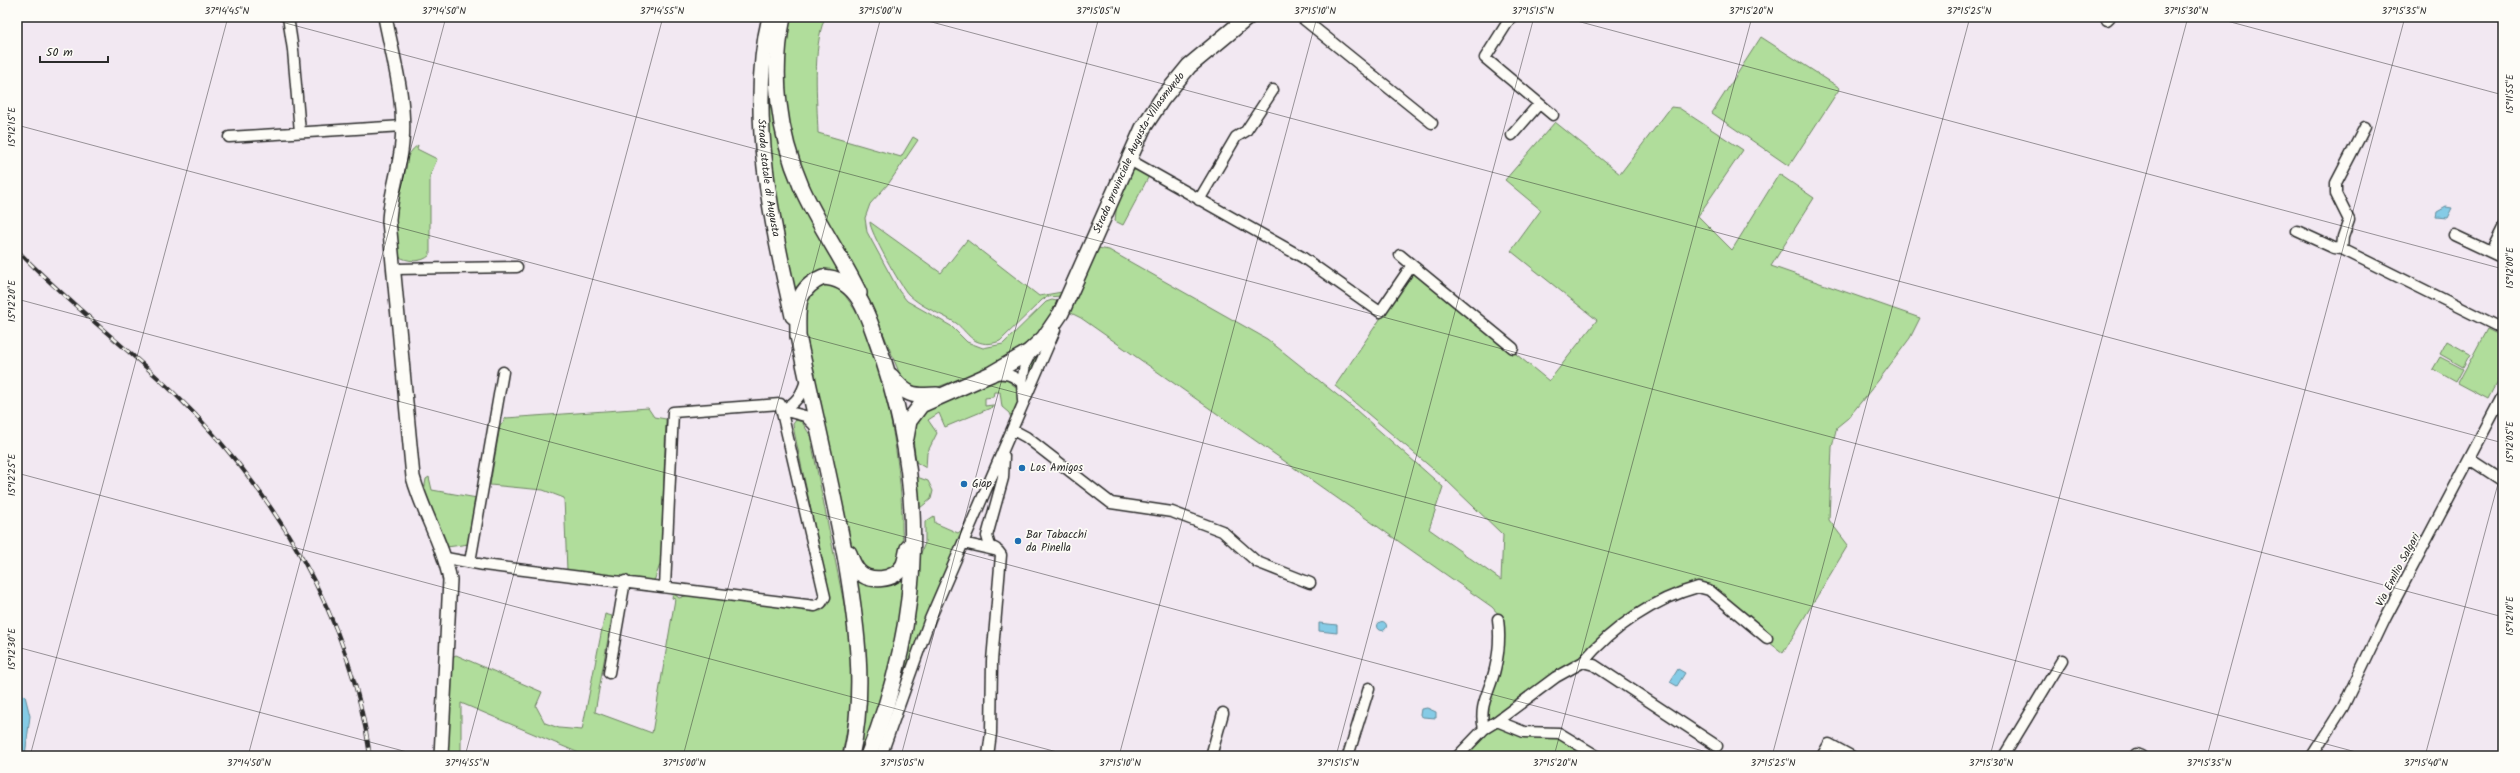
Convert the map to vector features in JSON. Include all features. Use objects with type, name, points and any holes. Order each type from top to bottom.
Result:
[{"type":"main road","name":"Strada statale di Augusta","points":[[770,17],[764,51],[761,121],[767,181],[798,336]]},
{"type":"main road","name":"Strada statale di Augusta","points":[[783,17],[777,84],[786,143],[801,186],[848,271],[864,305]]},
{"type":"main road","name":"Strada provinciale Augusta-Villasmundo","points":[[940,395],[991,374],[1029,352],[1044,338],[1061,313],[1128,159],[1147,122],[1189,66],[1248,17]]},
{"type":"main road","points":[[851,756],[855,739],[860,661],[842,538],[798,336],[798,303],[806,287],[813,281],[823,277],[840,281],[850,287],[864,305],[889,374],[905,442],[912,525],[912,579],[902,652],[884,716],[868,756]]},
{"type":"main road","points":[[889,374],[902,390],[909,394],[940,395]]},
{"type":"main road","points":[[905,442],[909,421],[916,411],[940,395]]},
{"type":"main road","points":[[842,538],[858,570],[865,576],[883,579],[891,576],[902,566],[912,525]]},
{"type":"street","points":[[288,17],[293,50],[300,132]]},
{"type":"street","points":[[385,17],[402,109],[402,145],[390,204],[389,221],[413,477],[424,511],[446,558],[450,580],[444,674],[442,756]]},
{"type":"street","points":[[1301,17],[1432,123]]},
{"type":"street","points":[[1511,17],[1485,58],[1553,115]]},
{"type":"street","points":[[1199,200],[1236,137],[1246,131],[1272,90]]},
{"type":"street","points":[[1512,136],[1539,104]]},
{"type":"street","points":[[229,137],[403,126]]},
{"type":"street","points":[[2342,249],[2343,237],[2349,220],[2336,194],[2336,183],[2365,127]]},
{"type":"street","points":[[1128,159],[1302,257],[1380,312],[1412,265]]},
{"type":"street","points":[[2491,252],[2503,228]]},
{"type":"street","points":[[2297,232],[2334,248],[2342,249],[2503,328]]},
{"type":"street","points":[[2454,235],[2503,258]]},
{"type":"street","points":[[1400,255],[1513,348]]},
{"type":"street","points":[[394,269],[517,267]]},
{"type":"street","points":[[881,756],[930,619],[1013,430],[1061,313]]},
{"type":"street","points":[[1023,405],[1022,383],[1029,352],[1039,352],[1043,359]]},
{"type":"street","points":[[470,562],[504,372]]},
{"type":"street","points":[[991,374],[1008,374],[1022,383]]},
{"type":"street","points":[[782,410],[795,402],[803,393],[807,378]]},
{"type":"street","name":"Via Emilio Salgari","points":[[2312,756],[2343,706],[2385,619],[2471,460],[2503,395]]},
{"type":"street","points":[[446,558],[470,562],[624,581],[665,587],[815,606],[821,603],[825,596],[780,404],[673,412],[665,587]]},
{"type":"street","points":[[782,410],[805,416],[818,430]]},
{"type":"street","points":[[1013,430],[1026,437],[1112,503],[1172,512],[1222,531],[1257,562],[1310,583]]},
{"type":"street","points":[[988,756],[991,733],[992,661],[1002,555],[990,546],[987,536],[1003,478],[1004,450]]},
{"type":"street","points":[[2471,460],[2503,481]]},
{"type":"street","points":[[963,543],[998,551]]},
{"type":"street","points":[[609,673],[624,581]]},
{"type":"street","points":[[1458,756],[1484,729],[1556,677],[1583,662],[1592,651],[1634,616],[1698,587],[1709,590],[1767,638]]},
{"type":"street","points":[[1484,729],[1480,715],[1495,669],[1499,635],[1498,619]]},
{"type":"street","points":[[2004,756],[2062,660]]},
{"type":"street","points":[[1583,662],[1594,665],[1717,746]]},
{"type":"street","points":[[1348,756],[1369,688]]},
{"type":"street","points":[[1211,756],[1223,713]]},
{"type":"street","points":[[1497,721],[1524,732],[1559,733],[1597,756]]},
{"type":"street","points":[[1822,756],[1829,744],[1851,756]]},
{"type":"green space","points":[[790,17],[825,17],[818,44],[816,74],[818,133],[901,157],[913,137],[918,140],[889,183],[870,204],[865,218],[867,232],[899,291],[907,301],[951,326],[967,342],[983,348],[1003,344],[1046,302],[1052,300],[1061,302],[1042,330],[1032,339],[991,367],[930,390],[909,387],[901,377],[866,293],[819,209],[799,161],[788,121],[785,100],[784,58]]},
{"type":"green space","points":[[772,35],[772,92],[842,273],[796,292],[790,291],[768,146],[768,68]]},
{"type":"green space","points":[[1761,37],[1840,88],[1789,166],[1712,113]]},
{"type":"green space","points":[[1671,107],[1679,108],[1743,150],[1698,216],[1732,250],[1779,174],[1814,198],[1771,266],[1920,318],[1910,338],[1878,381],[1848,418],[1837,427],[1832,447],[1829,520],[1848,545],[1783,653],[1770,643],[1772,637],[1713,587],[1698,583],[1658,599],[1576,661],[1486,723],[1500,616],[1492,607],[1081,318],[1069,312],[1098,248],[1109,250],[1267,339],[1356,410],[1443,487],[1429,529],[1501,580],[1503,535],[1446,480],[1335,386],[1413,270],[1549,381],[1597,320],[1511,251],[1541,210],[1505,180],[1555,122],[1620,174]]},
{"type":"green space","points":[[418,145],[417,149],[437,159],[430,176],[430,255],[427,258],[414,261],[406,260],[398,256],[396,213],[399,180],[403,166],[409,154]]},
{"type":"green space","points":[[1131,170],[1139,170],[1149,176],[1123,225],[1115,221],[1117,202]]},
{"type":"green space","points":[[870,222],[941,273],[967,240],[1039,296],[1062,292],[1061,296],[1047,297],[1042,300],[1000,341],[988,344],[976,341],[956,323],[925,307],[908,294],[886,258]]},
{"type":"green space","points":[[833,284],[850,302],[864,329],[876,361],[886,397],[898,469],[903,548],[900,559],[890,572],[867,572],[850,545],[801,316],[807,295],[812,288]]},
{"type":"green space","points":[[2487,329],[2503,337],[2503,370],[2488,399],[2458,383]]},
{"type":"green space","points":[[2447,341],[2470,354],[2463,367],[2440,354]]},
{"type":"green space","points":[[1037,356],[1039,358],[1027,385],[1030,362]]},
{"type":"green space","points":[[2440,357],[2463,369],[2456,382],[2433,369]]},
{"type":"green space","points":[[996,380],[1007,380],[1017,388],[1018,402],[1011,418],[1009,413],[1002,407],[1000,392],[994,392],[993,397],[985,398],[985,406],[993,405],[993,407],[945,427],[939,413],[928,420],[937,433],[927,453],[926,468],[916,462],[912,431],[917,415],[958,395]]},
{"type":"green space","points":[[648,408],[654,417],[666,419],[661,562],[654,581],[567,570],[564,498],[543,490],[490,485],[500,426],[506,418]]},
{"type":"green space","points":[[796,420],[802,422],[810,435],[852,644],[852,701],[842,756],[586,756],[461,703],[461,756],[447,756],[452,657],[456,655],[542,692],[536,706],[545,723],[559,728],[582,730],[605,614],[612,616],[595,712],[652,733],[675,599],[672,598],[673,593],[679,598],[688,595],[821,611],[828,605],[829,594],[794,431],[793,424]]},
{"type":"green space","points":[[429,477],[432,490],[477,498],[469,544],[447,547],[424,491],[426,479]]},
{"type":"green space","points":[[917,477],[928,481],[933,491],[931,499],[920,508]]},
{"type":"green space","points":[[934,516],[935,523],[958,533],[964,528],[878,756],[875,756],[897,694],[914,621],[919,558],[925,543],[925,522]]},
{"type":"green space","points":[[904,574],[901,633],[861,756],[865,715],[853,580]]},
{"type":"green space","points":[[1500,727],[1555,735],[1591,756],[1463,756],[1488,731]]},
{"type":"water","points":[[2446,207],[2452,208],[2447,218],[2436,217],[2437,212]]},
{"type":"water","points":[[17,396],[22,408],[17,457]]},
{"type":"water","points":[[1382,621],[1387,626],[1382,631],[1377,626]]},
{"type":"water","points":[[1319,623],[1337,625],[1337,633],[1319,631]]},
{"type":"water","points":[[1678,669],[1685,673],[1677,686],[1670,682]]},
{"type":"water","points":[[18,694],[25,696],[30,716],[25,756],[17,756]]},
{"type":"water","points":[[1427,708],[1436,712],[1436,718],[1423,717],[1420,715],[1421,709]]},
{"type":"railway","points":[[17,250],[55,287],[174,393],[210,431],[244,471],[275,514],[302,559],[326,606],[345,654],[360,704],[370,756]]},
{"type":"place","name":"Los Amigos","points":[[1022,468]]},
{"type":"place","name":"Giap","points":[[964,484]]},
{"type":"place","name":"Bar Tabacchi da Pinella","points":[[1018,541]]}]
